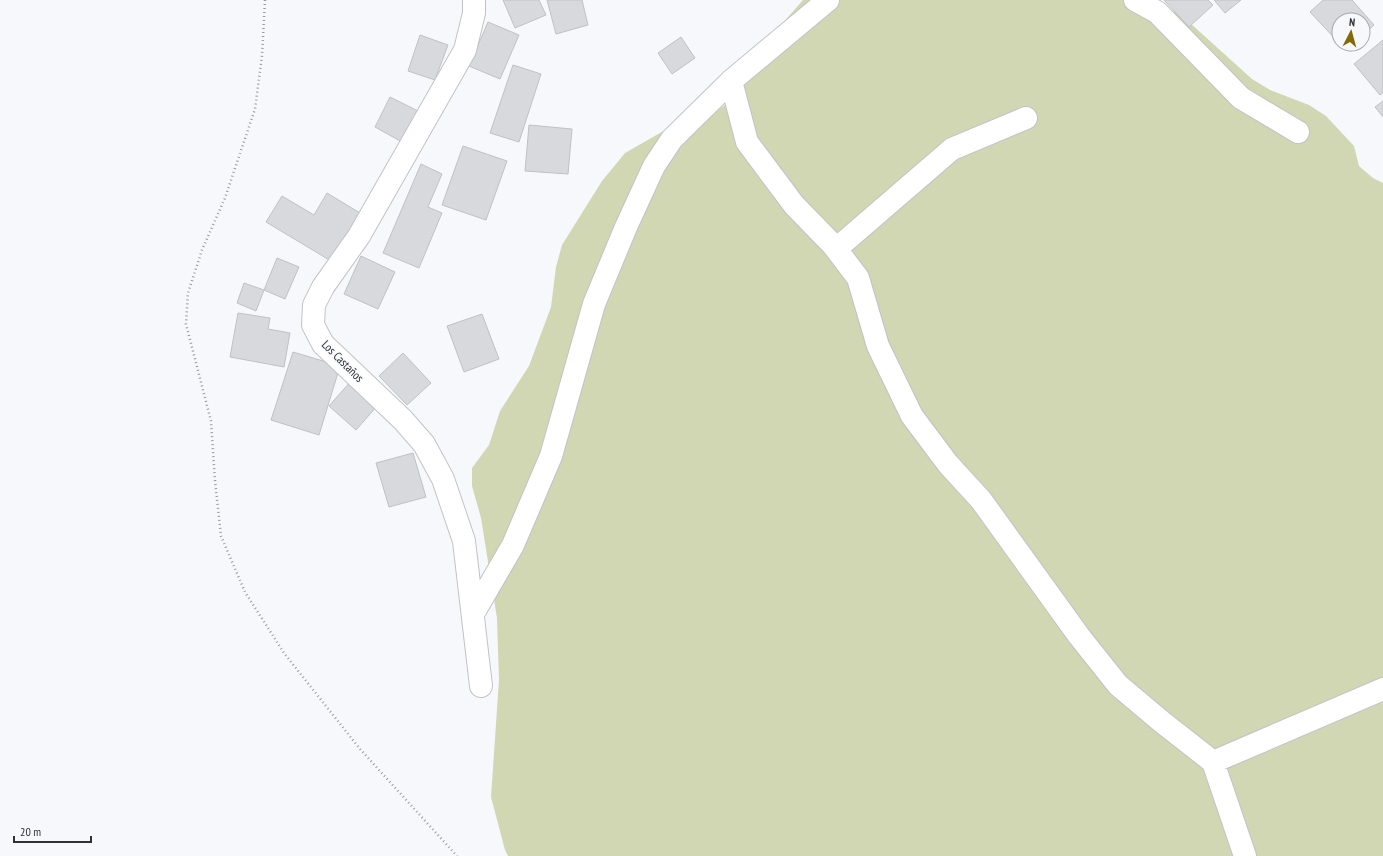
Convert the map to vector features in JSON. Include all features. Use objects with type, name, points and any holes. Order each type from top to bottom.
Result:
[{"type":"street","name":"Los Castaños","points":[[474,0],[474,13],[465,50],[359,236],[323,287],[314,305],[312,325],[323,344],[403,420],[424,444],[443,480],[464,541],[482,686]]},
{"type":"street","points":[[473,614],[513,545],[551,456],[594,304],[626,227],[654,166],[672,139],[732,81],[828,0]]},
{"type":"street","points":[[1135,0],[1157,12],[1241,98],[1298,132]]},
{"type":"street","points":[[732,81],[747,142],[794,205],[836,250],[858,278],[878,346],[912,416],[948,464],[981,500],[1079,636],[1118,685],[1213,762],[1245,856]]},
{"type":"street","points":[[836,250],[952,149],[1026,118]]},
{"type":"street","points":[[1213,762],[1383,689]]},
{"type":"path","points":[[265,0],[262,56],[255,109],[225,198],[202,250],[188,293],[186,324],[211,421],[215,481],[221,536],[245,592],[284,653],[360,748],[457,856]]},
{"type":"green space","points":[[803,0],[1154,0],[1162,7],[1180,14],[1252,79],[1270,90],[1309,105],[1326,116],[1354,146],[1359,166],[1373,178],[1383,183],[1383,856],[508,856],[505,850],[491,797],[499,680],[497,618],[481,518],[472,486],[472,468],[489,445],[500,411],[529,366],[551,307],[556,267],[562,245],[602,181],[625,153],[674,125],[712,114],[728,103],[767,41]]},
{"type":"building","points":[[503,0],[539,0],[546,15],[515,28]]},
{"type":"building","points":[[547,0],[582,0],[588,25],[556,34]]},
{"type":"building","points":[[1164,0],[1208,0],[1213,5],[1189,27]]},
{"type":"building","points":[[1214,0],[1241,0],[1225,13]]},
{"type":"building","points":[[1323,0],[1352,0],[1363,12],[1331,12],[1331,34],[1310,12]]},
{"type":"building","points":[[488,22],[519,35],[500,79],[469,66]]},
{"type":"building","points":[[420,35],[448,45],[435,80],[408,71]]},
{"type":"building","points":[[681,37],[695,58],[672,74],[658,53]]},
{"type":"building","points":[[1383,40],[1383,93],[1380,95],[1354,64],[1368,52],[1371,52],[1371,50]]},
{"type":"building","points":[[513,65],[541,74],[519,142],[490,133]]},
{"type":"building","points":[[390,97],[418,111],[402,142],[375,127]]},
{"type":"building","points":[[1383,101],[1383,117],[1375,107]]},
{"type":"building","points":[[529,125],[572,129],[568,174],[525,171]]},
{"type":"building","points":[[463,146],[507,161],[486,220],[442,205]]},
{"type":"building","points":[[421,164],[442,174],[428,207],[442,213],[419,268],[383,253]]},
{"type":"building","points":[[327,193],[360,213],[331,261],[266,222],[282,196],[314,215]]},
{"type":"building","points":[[361,256],[395,272],[378,309],[344,294]]},
{"type":"building","points":[[277,258],[299,267],[285,299],[264,290]]},
{"type":"building","points":[[244,283],[264,290],[256,311],[237,303]]},
{"type":"building","points":[[238,313],[270,318],[268,329],[290,333],[284,367],[230,357]]},
{"type":"building","points":[[482,314],[499,359],[464,372],[447,326]]},
{"type":"building","points":[[293,352],[340,366],[319,435],[271,420]]},
{"type":"building","points":[[403,353],[431,383],[407,405],[379,376]]},
{"type":"building","points":[[351,381],[378,405],[356,430],[329,406]]},
{"type":"building","points":[[413,453],[426,497],[389,507],[376,463]]}]
